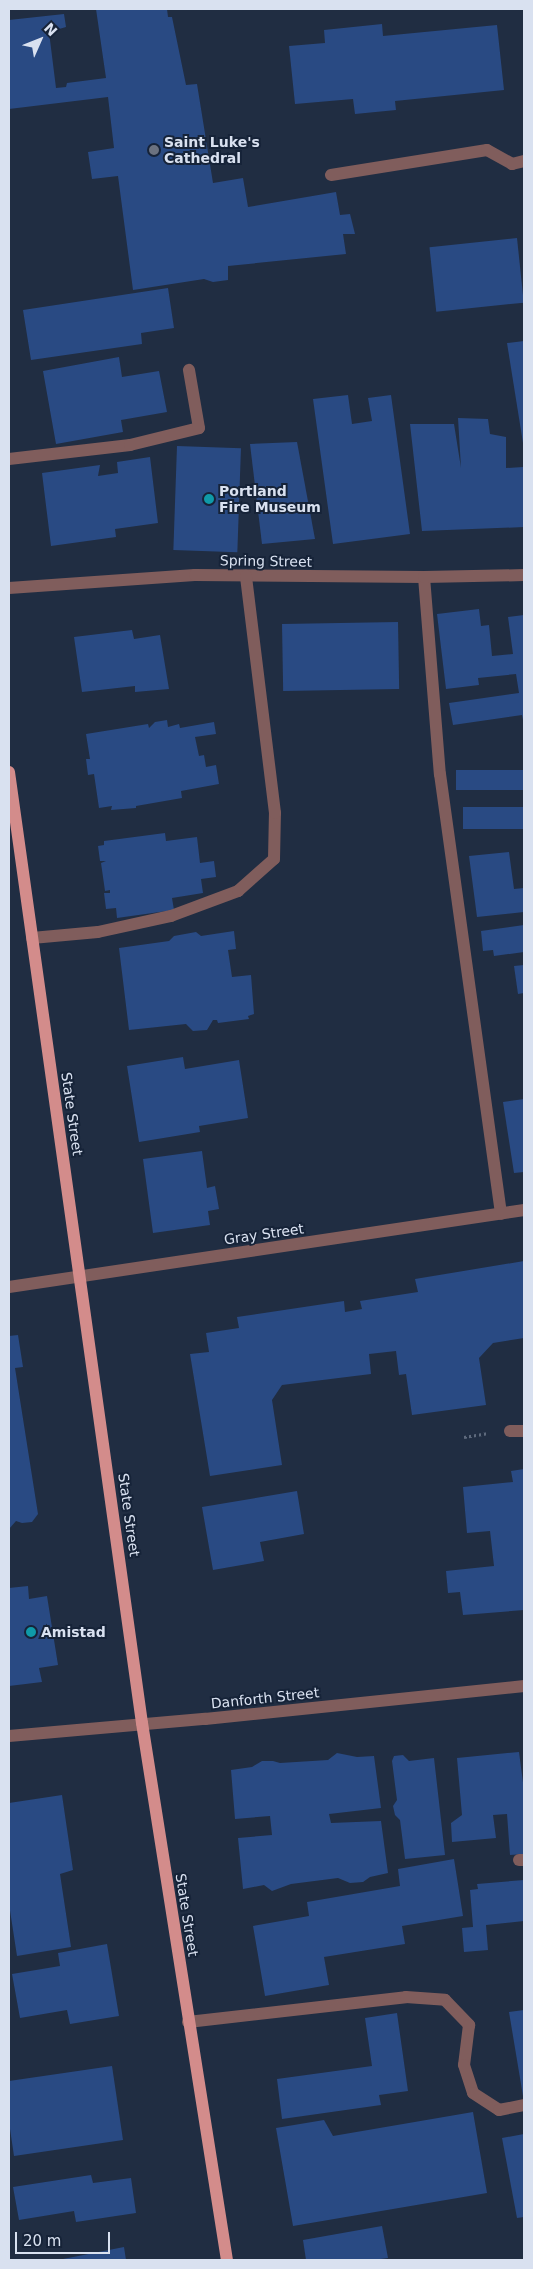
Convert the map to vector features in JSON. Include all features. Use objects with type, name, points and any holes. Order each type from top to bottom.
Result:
[{"type":"main road","name":"State Street","points":[[9,772],[142,1723],[227,2260]]},
{"type":"street","points":[[331,175],[487,150],[512,164],[524,161]]},
{"type":"street","points":[[9,459],[130,445],[199,428],[189,370]]},
{"type":"street","name":"Spring Street","points":[[9,588],[195,575],[424,577],[524,575]]},
{"type":"street","points":[[32,938],[98,932],[171,916],[238,891],[274,859],[275,813],[246,576]]},
{"type":"street","points":[[424,577],[440,774],[502,1214]]},
{"type":"street","name":"Gray Street","points":[[9,1287],[524,1210]]},
{"type":"street","points":[[510,1431],[524,1431]]},
{"type":"street","name":"Danforth Street","points":[[9,1736],[142,1723],[212,1719],[524,1686]]},
{"type":"street","points":[[188,2022],[406,1997],[445,2000],[469,2025],[464,2065],[473,2093],[499,2110],[524,2105]]},
{"type":"building","name":"Saint Luke's Cathedral","points":[[96,9],[167,9],[168,17],[172,17],[186,85],[197,84],[213,183],[243,178],[248,207],[336,192],[340,215],[350,214],[355,234],[343,234],[346,254],[228,266],[228,280],[213,282],[204,279],[133,290],[118,176],[92,179],[88,152],[114,148],[108,97],[9,109],[9,20],[64,14],[66,27],[49,32],[56,88],[66,87],[67,83],[106,78]]},
{"type":"building","points":[[382,24],[383,36],[497,25],[504,90],[395,101],[396,110],[355,114],[353,99],[295,104],[289,46],[325,43],[324,30]]},
{"type":"building","points":[[517,238],[524,303],[436,312],[429,247]]},
{"type":"building","points":[[168,288],[174,328],[141,333],[142,344],[31,360],[23,310]]},
{"type":"building","points":[[524,341],[524,443],[523,443],[507,343]]},
{"type":"building","points":[[119,357],[122,377],[159,371],[167,412],[121,420],[123,432],[56,444],[43,371]]},
{"type":"building","points":[[348,395],[352,424],[372,421],[368,398],[391,395],[410,534],[333,544],[313,399]]},
{"type":"building","points":[[458,418],[488,419],[490,434],[506,437],[506,468],[523,467],[524,527],[422,531],[410,424],[454,424],[461,468]]},
{"type":"building","points":[[297,442],[315,539],[262,544],[250,444]]},
{"type":"building","name":"Portland Fire Museum","points":[[177,446],[241,448],[237,552],[173,550]]},
{"type":"building","points":[[150,457],[158,523],[115,529],[116,537],[51,546],[42,473],[100,465],[98,476],[118,473],[117,462]]},
{"type":"building","points":[[479,609],[481,626],[489,625],[492,656],[513,654],[508,617],[524,615],[524,725],[522,715],[453,725],[449,703],[519,693],[516,674],[478,678],[479,685],[446,689],[437,614]]},
{"type":"building","points":[[398,622],[399,689],[283,691],[282,624]]},
{"type":"building","points":[[132,630],[134,639],[160,635],[169,689],[135,692],[135,686],[82,692],[74,637]]},
{"type":"building","points":[[167,720],[168,727],[179,724],[180,728],[214,722],[216,734],[195,737],[199,756],[204,755],[206,767],[216,765],[219,784],[181,791],[182,798],[136,806],[136,808],[111,810],[112,806],[99,808],[94,774],[88,775],[86,759],[90,759],[86,734],[148,724],[149,728],[155,722]]},
{"type":"building","points":[[456,770],[524,770],[524,790],[456,790]]},
{"type":"building","points":[[463,807],[524,807],[524,829],[463,829]]},
{"type":"building","points":[[165,833],[166,841],[197,837],[200,863],[214,861],[216,877],[201,879],[203,893],[172,898],[174,910],[117,918],[116,908],[106,909],[104,893],[110,893],[110,890],[105,891],[101,863],[106,861],[100,861],[98,846],[104,845],[104,841]]},
{"type":"building","points":[[509,852],[514,889],[524,888],[524,912],[477,917],[469,856]]},
{"type":"building","points":[[524,925],[524,952],[494,956],[493,950],[483,951],[481,931]]},
{"type":"building","points":[[234,931],[236,949],[228,950],[232,977],[251,975],[254,1014],[248,1016],[249,1019],[218,1023],[217,1020],[213,1020],[207,1030],[193,1031],[186,1024],[129,1030],[119,948],[169,941],[174,936],[196,932],[201,936]]},
{"type":"building","points":[[524,965],[524,993],[518,994],[514,966]]},
{"type":"building","points":[[183,1057],[185,1069],[239,1060],[248,1118],[199,1126],[200,1132],[139,1142],[127,1066]]},
{"type":"building","points":[[524,1099],[524,1172],[514,1173],[503,1102]]},
{"type":"building","points":[[202,1151],[207,1188],[215,1186],[219,1209],[208,1211],[210,1225],[153,1233],[143,1159]]},
{"type":"building","points":[[524,1261],[524,1338],[493,1343],[479,1358],[486,1405],[412,1415],[406,1374],[399,1375],[396,1351],[369,1354],[371,1374],[282,1385],[272,1400],[282,1465],[210,1476],[190,1354],[209,1352],[206,1333],[239,1328],[237,1317],[344,1301],[345,1312],[362,1309],[360,1301],[418,1292],[415,1279]]},
{"type":"building","points":[[18,1335],[23,1367],[15,1368],[38,1514],[32,1522],[22,1523],[16,1521],[9,1529],[9,1336]]},
{"type":"building","points":[[524,1469],[524,1610],[463,1615],[460,1592],[448,1593],[446,1571],[494,1566],[490,1531],[467,1533],[463,1487],[513,1482],[511,1471]]},
{"type":"building","points":[[297,1491],[304,1534],[260,1542],[264,1561],[213,1570],[202,1507]]},
{"type":"building","name":"Amistad","points":[[28,1586],[29,1599],[47,1596],[58,1665],[39,1668],[42,1682],[9,1686],[9,1588]]},
{"type":"building","points":[[519,1752],[524,1790],[524,1854],[510,1855],[507,1814],[493,1815],[496,1838],[452,1842],[451,1823],[462,1815],[457,1758]]},
{"type":"building","points":[[337,1753],[357,1757],[374,1756],[381,1808],[329,1814],[331,1823],[381,1821],[388,1873],[370,1877],[363,1882],[350,1883],[338,1878],[291,1884],[272,1891],[264,1885],[243,1889],[238,1838],[272,1835],[270,1816],[235,1819],[231,1770],[252,1767],[262,1761],[280,1763],[328,1760]]},
{"type":"building","points":[[403,1755],[409,1761],[434,1758],[445,1855],[405,1859],[400,1820],[395,1815],[393,1806],[397,1800],[392,1761],[394,1756]]},
{"type":"building","points":[[62,1795],[73,1870],[60,1874],[71,1947],[17,1956],[9,1904],[9,1803]]},
{"type":"building","points":[[454,1859],[463,1916],[402,1926],[405,1944],[324,1957],[329,1985],[265,1996],[253,1926],[309,1916],[307,1902],[400,1886],[398,1869]]},
{"type":"building","points":[[524,1880],[524,1921],[486,1925],[488,1950],[464,1952],[462,1928],[473,1927],[470,1890],[478,1889],[477,1884]]},
{"type":"building","points":[[107,1944],[119,2016],[70,2024],[67,2010],[20,2018],[12,1974],[60,1966],[58,1953]]},
{"type":"building","points":[[524,2010],[524,2096],[523,2096],[509,2012]]},
{"type":"building","points":[[397,2013],[408,2091],[379,2095],[381,2105],[282,2119],[277,2079],[372,2066],[365,2018]]},
{"type":"building","points":[[112,2066],[123,2140],[14,2156],[9,2122],[9,2081]]},
{"type":"building","points":[[473,2112],[487,2193],[293,2226],[276,2128],[324,2120],[333,2136]]},
{"type":"building","points":[[524,2134],[524,2217],[517,2218],[502,2138]]},
{"type":"building","points":[[91,2175],[93,2183],[131,2178],[136,2213],[76,2222],[74,2211],[19,2220],[13,2187]]},
{"type":"building","points":[[382,2226],[388,2258],[373,2260],[306,2260],[303,2240]]},
{"type":"building","points":[[124,2247],[126,2260],[63,2260],[63,2259]]},
{"type":"place","name":"Saint Luke's Cathedral","points":[[154,150]]},
{"type":"place","name":"Portland Fire Museum","points":[[209,499]]},
{"type":"place","name":"Amistad","points":[[31,1632]]}]
